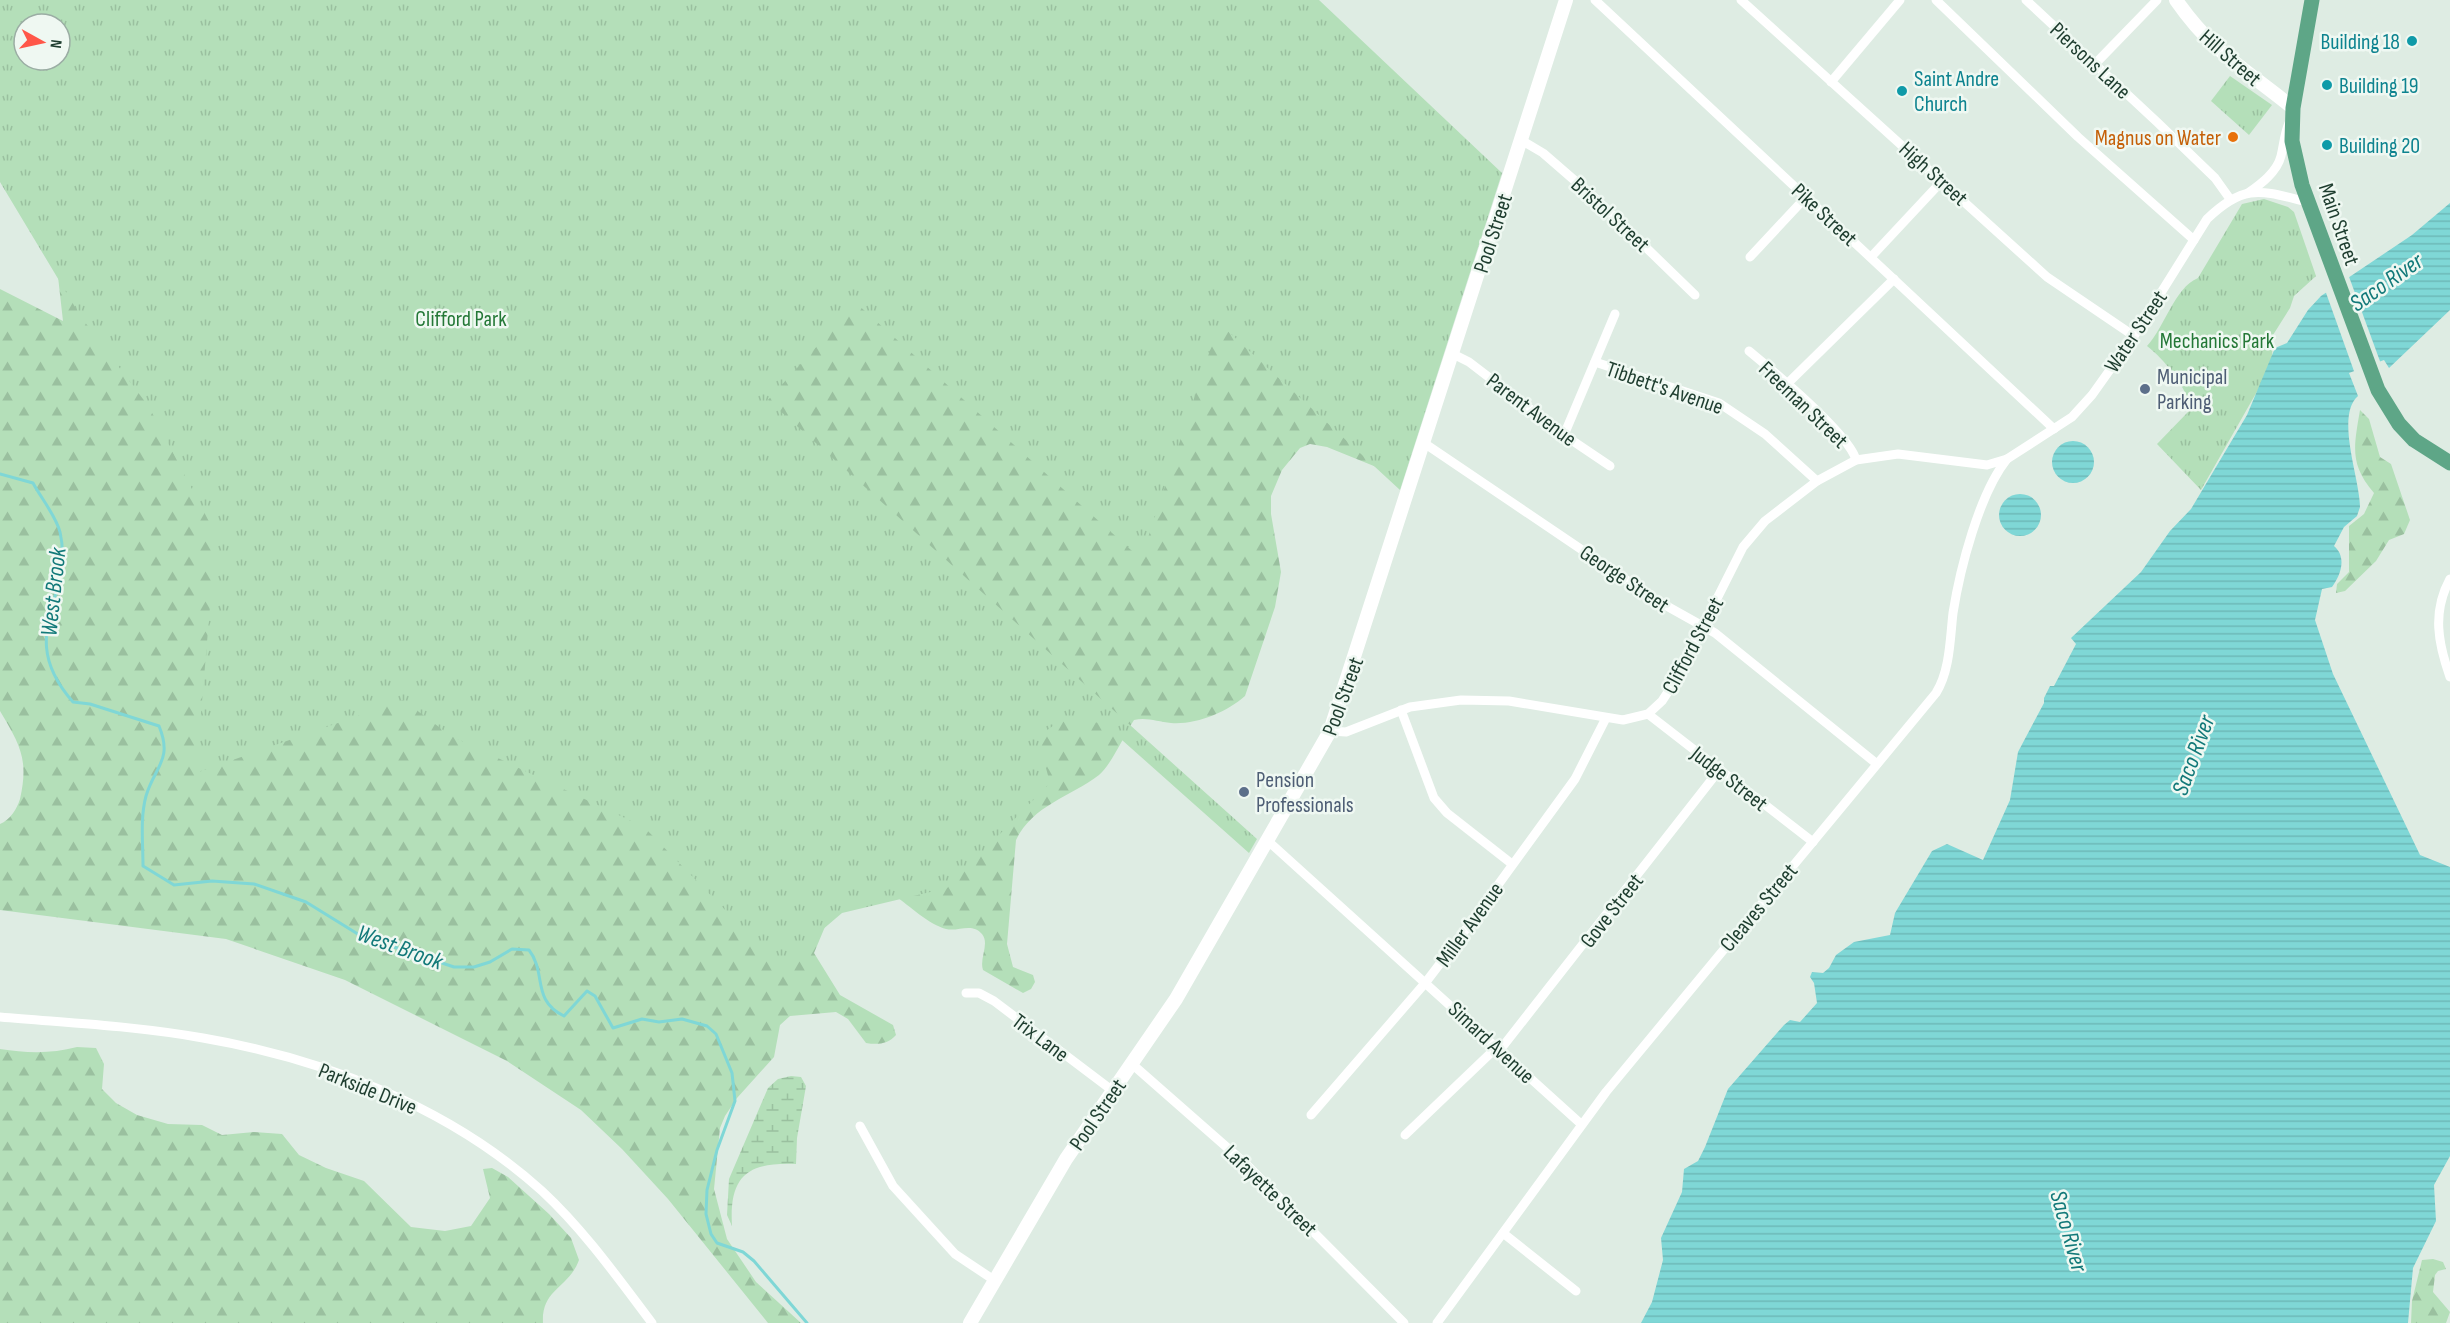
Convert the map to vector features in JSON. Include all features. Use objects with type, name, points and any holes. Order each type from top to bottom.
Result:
[{"type":"main road","name":"Pool Street","points":[[970,1323],[1066,1159],[1176,999],[1330,731],[1566,0]]},
{"type":"main road","name":"Hill Street","points":[[2175,0],[2193,24],[2222,55],[2292,112]]},
{"type":"main road","name":"Main Street","points":[[2312,0],[2292,112],[2294,153],[2308,202],[2378,390],[2399,424],[2414,440],[2450,463]]},
{"type":"street","name":"Pike Street","points":[[1595,0],[2055,429]]},
{"type":"street","name":"High Street","points":[[1741,0],[2047,278],[2134,336]]},
{"type":"street","points":[[1831,82],[1900,0]]},
{"type":"street","points":[[1936,0],[2078,137],[2194,240]]},
{"type":"street","name":"Piersons Lane","points":[[2026,0],[2215,178],[2230,199]]},
{"type":"street","points":[[2095,64],[2157,0]]},
{"type":"street","points":[[2248,193],[2271,174],[2281,158],[2282,138],[2292,112]]},
{"type":"street","name":"Bristol Street","points":[[1521,141],[1543,153],[1588,192],[1695,295]]},
{"type":"street","points":[[1871,257],[1942,181]]},
{"type":"street","points":[[2248,193],[2272,194],[2308,202]]},
{"type":"street","name":"Water Street","points":[[2007,459],[2072,417],[2087,401],[2134,336],[2207,219],[2230,199],[2248,193]]},
{"type":"street","points":[[1750,256],[1806,197]]},
{"type":"street","points":[[1787,384],[1894,279]]},
{"type":"street","points":[[1564,435],[1615,314]]},
{"type":"street","name":"Freeman Street","points":[[1749,351],[1787,384],[1846,443],[1856,460]]},
{"type":"street","name":"Parent Avenue","points":[[1453,354],[1469,362],[1564,435],[1610,466]]},
{"type":"street","name":"Tibbett's Avenue","points":[[1595,362],[1719,403],[1765,434],[1816,481]]},
{"type":"street","name":"George Street","points":[[1424,443],[1656,600],[1716,633],[1877,764]]},
{"type":"street","name":"Clifford Street","points":[[1330,731],[1346,732],[1401,710],[1440,702],[1493,700],[1537,705],[1606,718],[1633,719],[1648,714],[1662,700],[1704,627],[1748,540],[1777,511],[1816,481],[1856,460],[1898,454],[1982,466],[2007,459]]},
{"type":"street","name":"Cleaves Street","points":[[1437,1323],[1581,1124],[1941,685],[1958,588],[1970,541],[1993,483],[2007,459]]},
{"type":"street","points":[[2450,579],[2439,608],[2438,630],[2450,677]]},
{"type":"street","points":[[1401,710],[1434,798],[1447,813],[1512,864]]},
{"type":"street","name":"Judge Street","points":[[1648,714],[1813,842]]},
{"type":"street","name":"Miller Avenue","points":[[1311,1115],[1426,982],[1578,773],[1606,718]]},
{"type":"street","name":"Gove Street","points":[[1405,1135],[1498,1049],[1720,769]]},
{"type":"street","name":"Simard Avenue","points":[[1268,841],[1581,1124]]},
{"type":"street","name":"Trix Lane","points":[[966,993],[979,993],[994,1001],[1113,1091]]},
{"type":"street","name":"Parkside Drive","points":[[0,1017],[156,1031],[250,1047],[337,1074],[418,1107],[477,1140],[543,1192],[586,1238],[652,1323]]},
{"type":"street","name":"Lafayette Street","points":[[1132,1064],[1247,1165],[1404,1323]]},
{"type":"street","points":[[860,1126],[893,1186],[955,1254],[994,1280]]},
{"type":"street","points":[[1503,1233],[1576,1291]]},
{"type":"green space","name":"Clifford Park","points":[[0,0],[1304,0],[1401,477],[1327,447],[1310,444],[1300,448],[1282,470],[1271,496],[1271,514],[1281,572],[1275,607],[1245,696],[1220,712],[1201,720],[1171,723],[1148,719],[1134,720],[1113,757],[1099,775],[1042,810],[1023,828],[1016,840],[1007,944],[1013,967],[1033,975],[1035,982],[1031,989],[1023,993],[983,970],[985,942],[978,930],[969,928],[951,930],[939,927],[895,896],[832,910],[814,953],[840,995],[893,1025],[896,1035],[882,1043],[866,1043],[848,1019],[836,1012],[790,1016],[780,1025],[774,1057],[737,1098],[725,1116],[720,1128],[714,1189],[727,1239],[756,1282],[801,1323],[768,1323],[668,1199],[622,1149],[581,1110],[507,1061],[345,980],[226,939],[0,910],[0,824],[10,817],[17,807],[23,785],[23,763],[13,733],[0,711],[0,289],[63,321],[54,241],[16,72],[72,72],[72,12],[12,12],[12,54]]},
{"type":"green space","name":"Clifford Park","points":[[0,0],[1319,0],[1502,173],[1400,490],[1219,323],[1141,559],[856,303],[768,400],[1257,839],[1249,853],[1104,724],[1068,720],[1054,726],[1038,738],[1050,783],[947,888],[842,913],[780,966],[644,827],[451,736],[403,700],[196,773],[216,535],[149,407],[81,317],[0,182]]},
{"type":"green space","points":[[2230,76],[2272,105],[2249,135],[2211,101]]},
{"type":"green space","name":"Mechanics Park","points":[[2264,199],[2288,207],[2294,212],[2316,276],[2294,296],[2290,308],[2273,335],[2272,357],[2259,388],[2201,490],[2157,444],[2191,407],[2173,373],[2147,346],[2182,290],[2198,278],[2242,204]]},
{"type":"green space","points":[[2360,410],[2369,419],[2380,457],[2391,464],[2410,520],[2404,534],[2389,540],[2376,561],[2345,591],[2336,593],[2337,584],[2349,572],[2349,526],[2364,514],[2374,493],[2360,473],[2355,454]]},
{"type":"green space","points":[[77,1047],[96,1048],[104,1064],[102,1089],[116,1103],[137,1115],[168,1124],[202,1125],[222,1135],[254,1132],[282,1134],[299,1155],[326,1168],[364,1181],[411,1227],[445,1231],[471,1226],[490,1198],[483,1169],[492,1168],[508,1177],[549,1214],[571,1238],[579,1260],[569,1277],[546,1303],[543,1323],[0,1323],[0,1049],[38,1052]]},
{"type":"green space","points":[[791,1076],[801,1077],[806,1086],[797,1138],[796,1164],[765,1166],[745,1175],[738,1183],[734,1195],[732,1226],[727,1215],[729,1179],[768,1088],[778,1079]]},
{"type":"green space","points":[[2433,1259],[2443,1262],[2446,1269],[2438,1271],[2435,1275],[2433,1292],[2450,1312],[2446,1323],[2411,1323],[2412,1301],[2422,1260]]},
{"type":"water","name":"Saco River","points":[[2450,203],[2450,310],[2389,368],[2384,360],[2349,373],[2358,396],[2351,405],[2349,433],[2360,507],[2357,516],[2344,527],[2334,546],[2340,555],[2340,572],[2332,587],[2322,589],[2315,620],[2333,674],[2420,855],[2450,867],[2450,1156],[2434,1185],[2436,1221],[2413,1268],[2408,1323],[1641,1323],[1652,1302],[1663,1260],[1661,1238],[1682,1192],[1684,1169],[1698,1161],[1728,1089],[1784,1025],[1790,1020],[1800,1022],[1817,1003],[1814,983],[1810,977],[1812,972],[1823,973],[1829,968],[1836,955],[1854,942],[1890,935],[1895,913],[1932,851],[1947,844],[1983,860],[2010,800],[2018,752],[2044,703],[2050,686],[2054,686],[2076,644],[2071,638],[2141,572],[2170,531],[2191,509],[2247,415],[2275,348],[2287,343],[2308,310],[2321,296],[2412,235]]},
{"type":"water","points":[[2073,441],[2081,442],[2088,447],[2093,454],[2093,470],[2088,477],[2081,482],[2073,483],[2065,482],[2058,477],[2053,470],[2052,462],[2053,454],[2058,447],[2065,442]]},
{"type":"water","points":[[2020,494],[2028,495],[2035,500],[2040,507],[2040,523],[2035,530],[2028,535],[2020,536],[2012,535],[2005,530],[2000,523],[1999,515],[2000,507],[2005,500],[2012,495]]},
{"type":"pier","points":[[2348,274],[2381,364],[2355,374],[2325,290]]},
{"type":"waterway","name":"West Brook","points":[[0,474],[33,483],[52,513],[60,532],[62,555],[60,577],[46,636],[48,656],[56,678],[73,702],[90,704],[159,726],[164,747],[161,762],[144,804],[143,866],[174,885],[212,881],[254,884],[306,902],[361,936],[454,967],[474,967],[490,962],[512,949],[529,950],[547,1002],[564,1016],[587,991],[595,996],[613,1028],[642,1019],[659,1022],[682,1019],[707,1026],[716,1034],[732,1073],[735,1101],[717,1150],[707,1190],[706,1214],[711,1234],[717,1243],[743,1252],[754,1261],[807,1323]]},
{"type":"place","name":"Building 18","points":[[2412,41]]},
{"type":"place","name":"Building 19","points":[[2327,85]]},
{"type":"place","name":"Saint Andre Church","points":[[1902,91]]},
{"type":"place","name":"Magnus on Water","points":[[2233,137]]},
{"type":"place","name":"Building 20","points":[[2327,145]]},
{"type":"place","name":"Municipal Parking","points":[[2145,389]]},
{"type":"place","name":"Pension Professionals","points":[[1244,792]]}]
